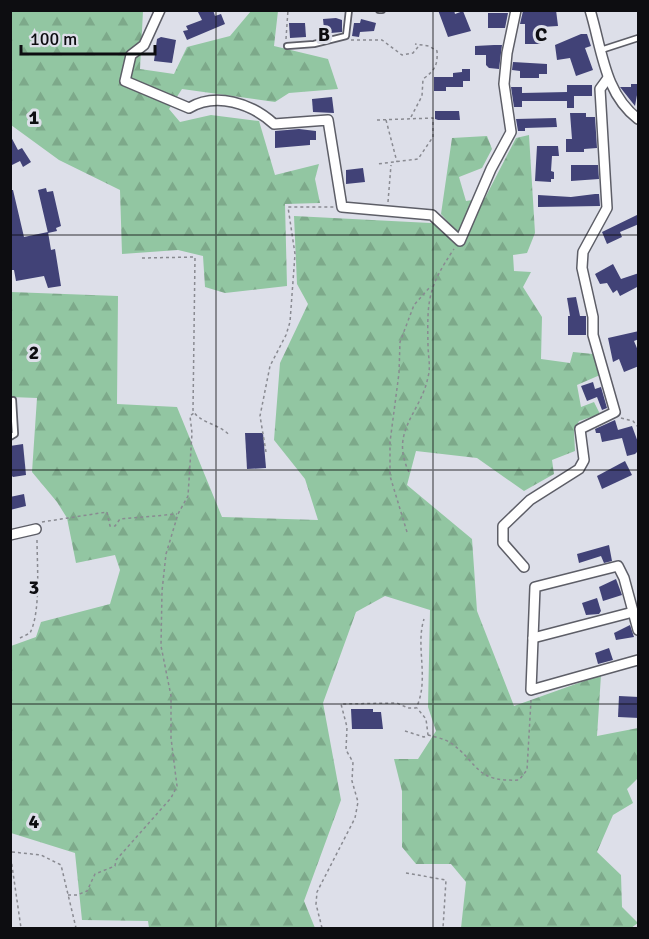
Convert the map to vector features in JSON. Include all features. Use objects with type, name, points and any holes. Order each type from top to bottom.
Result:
[{"type":"street","points":[[160,10],[144,45],[131,55],[126,81],[189,108],[204,99],[252,106],[274,124],[328,120],[342,207],[387,209],[432,215],[460,241],[491,169],[511,132],[504,84],[507,53],[516,10]]},
{"type":"street","points":[[590,10],[608,78],[620,100],[639,119]]},
{"type":"street","points":[[524,567],[503,543],[503,526],[530,500],[579,469],[584,460],[580,429],[615,412],[593,335],[593,316],[582,268],[583,252],[607,208],[600,89],[608,78]]},
{"type":"street","points":[[10,535],[36,529]]},
{"type":"street","points":[[639,630],[624,578],[618,566],[535,587],[531,690],[639,660]]},
{"type":"street","points":[[533,638],[633,612]]},
{"type":"lane","points":[[286,46],[314,44],[346,36],[350,10]]},
{"type":"lane","points":[[601,50],[639,38]]},
{"type":"lane","points":[[10,437],[15,434],[13,400]]},
{"type":"path","points":[[286,46],[288,10]]},
{"type":"path","points":[[346,36],[350,40],[382,40],[402,55],[413,53],[416,45],[429,46],[437,51],[438,60],[435,70],[423,79],[422,96],[410,117]]},
{"type":"path","points":[[377,120],[410,117],[433,118],[433,137],[418,159],[377,164]]},
{"type":"path","points":[[386,119],[397,163]]},
{"type":"path","points":[[387,209],[391,163]]},
{"type":"path","points":[[266,453],[260,416],[270,366],[290,322],[295,254],[288,207],[342,207]]},
{"type":"path","points":[[407,532],[390,476],[390,442],[399,373],[400,342],[414,305],[431,286],[460,241]]},
{"type":"path","points":[[68,895],[77,895],[87,891],[95,874],[115,866],[116,861],[171,798],[177,786],[171,738],[171,696],[161,646],[166,554],[178,514],[189,489],[192,433],[190,416],[194,413],[195,257],[142,258]]},
{"type":"path","points":[[409,472],[402,453],[405,428],[428,379],[428,314],[431,286]]},
{"type":"path","points":[[615,412],[617,417],[633,421],[639,427]]},
{"type":"path","points":[[194,413],[223,429],[230,436]]},
{"type":"path","points":[[20,638],[30,633],[34,622],[39,581],[36,529],[43,520],[107,512],[110,526],[115,526],[120,519],[178,514]]},
{"type":"path","points":[[416,708],[422,677],[420,638],[424,619]]},
{"type":"path","points":[[405,731],[450,742],[479,773],[503,780],[519,780],[527,770],[531,690]]},
{"type":"path","points":[[322,928],[316,904],[317,892],[355,818],[358,802],[352,781],[353,762],[346,750],[347,727],[341,704],[397,703],[408,708],[416,708],[426,719],[428,735]]},
{"type":"path","points":[[21,928],[11,852],[29,852],[56,861],[61,865],[76,928]]},
{"type":"path","points":[[406,873],[446,880],[443,928]]},
{"type":"green space","points":[[10,11],[143,11],[140,69],[174,74],[187,47],[230,36],[251,11],[278,11],[274,46],[328,59],[338,89],[289,93],[275,102],[182,89],[169,109],[180,122],[211,115],[259,121],[275,175],[319,164],[315,179],[320,203],[285,204],[287,286],[225,293],[205,287],[203,256],[178,250],[122,254],[120,190],[59,160],[11,125]]},
{"type":"green space","points":[[529,135],[535,233],[527,253],[513,255],[514,271],[531,272],[523,287],[542,317],[541,359],[570,363],[573,352],[593,354],[600,375],[577,385],[581,407],[594,402],[600,414],[579,421],[574,432],[575,451],[552,460],[554,474],[524,491],[477,458],[416,451],[407,485],[472,539],[477,611],[514,706],[601,675],[597,736],[638,728],[638,778],[627,789],[633,803],[613,815],[597,852],[621,875],[622,907],[638,923],[631,928],[461,928],[466,882],[451,864],[416,864],[402,847],[402,791],[394,759],[418,759],[436,731],[428,707],[430,610],[385,596],[356,612],[323,703],[341,800],[304,901],[315,928],[149,928],[148,921],[82,920],[75,853],[11,833],[11,646],[36,637],[41,622],[110,604],[120,570],[115,555],[76,563],[67,518],[32,472],[37,398],[11,397],[11,292],[118,296],[117,404],[177,407],[222,517],[318,520],[305,479],[274,440],[280,363],[308,304],[297,284],[294,216],[450,224],[441,214],[452,138],[487,136],[492,149],[482,168],[459,177],[466,201],[485,198],[516,138]]},
{"type":"building","points":[[197,10],[213,10],[215,16],[221,14],[225,24],[187,40],[183,31],[188,30],[186,26],[202,20]]},
{"type":"building","points":[[438,10],[454,10],[455,14],[463,11],[471,31],[448,37]]},
{"type":"building","points":[[556,10],[558,26],[541,27],[541,44],[525,44],[525,24],[520,24],[523,11]]},
{"type":"building","points":[[488,13],[508,13],[505,28],[488,28]]},
{"type":"building","points":[[323,19],[342,20],[342,32],[331,33],[331,28],[324,29]]},
{"type":"building","points":[[361,19],[376,23],[374,31],[360,32],[359,37],[352,36],[354,23],[360,23]]},
{"type":"building","points":[[289,23],[305,23],[306,37],[290,38]]},
{"type":"building","points":[[581,34],[587,34],[591,46],[585,48],[593,70],[576,76],[570,58],[557,60],[555,45]]},
{"type":"building","points":[[161,37],[176,40],[172,63],[154,61],[157,39]]},
{"type":"building","points":[[502,45],[499,69],[489,68],[486,65],[486,55],[475,55],[475,46]]},
{"type":"building","points":[[513,62],[547,64],[547,74],[539,74],[539,78],[520,78],[520,71],[512,70]]},
{"type":"building","points":[[462,69],[470,69],[470,81],[463,81],[463,87],[446,87],[446,91],[434,91],[434,77],[453,77],[453,73],[462,72]]},
{"type":"building","points":[[631,84],[639,84],[635,106],[620,87],[631,87]]},
{"type":"building","points":[[567,85],[592,85],[592,96],[574,96],[574,108],[567,108],[567,101],[522,101],[522,107],[514,107],[511,87],[522,87],[522,93],[567,92]]},
{"type":"building","points":[[332,97],[334,113],[313,112],[312,99]]},
{"type":"building","points":[[435,111],[459,111],[460,120],[435,119]]},
{"type":"building","points":[[570,113],[586,113],[586,117],[595,117],[597,148],[584,149],[584,152],[566,152],[566,139],[572,139]]},
{"type":"building","points":[[556,118],[557,127],[525,128],[525,131],[518,131],[516,119]]},
{"type":"building","points":[[299,129],[316,131],[316,140],[310,140],[310,145],[275,148],[275,131]]},
{"type":"building","points":[[10,135],[18,150],[22,148],[31,162],[23,167],[20,161],[10,166]]},
{"type":"building","points":[[537,146],[558,146],[559,156],[552,156],[551,171],[554,172],[554,179],[551,179],[551,182],[535,181]]},
{"type":"building","points":[[571,165],[598,165],[599,179],[571,181]]},
{"type":"building","points":[[363,168],[365,182],[346,184],[346,170]]},
{"type":"building","points":[[46,188],[47,192],[53,191],[61,226],[56,228],[57,231],[48,233],[38,190]]},
{"type":"building","points":[[10,190],[13,190],[24,237],[48,232],[51,250],[55,249],[61,286],[48,288],[44,276],[16,281],[14,270],[10,270]]},
{"type":"building","points":[[599,194],[600,206],[538,207],[538,195],[571,197]]},
{"type":"building","points":[[639,214],[639,224],[620,232],[622,237],[607,244],[602,232]]},
{"type":"building","points":[[613,264],[621,279],[639,273],[639,286],[620,296],[617,290],[613,293],[607,283],[600,284],[595,274]]},
{"type":"building","points":[[576,297],[580,316],[586,316],[586,335],[568,335],[568,316],[570,316],[567,298]]},
{"type":"building","points":[[639,331],[639,339],[634,341],[639,353],[639,366],[624,372],[619,359],[613,362],[608,338]]},
{"type":"building","points":[[593,382],[595,389],[601,387],[607,408],[602,410],[597,397],[587,401],[581,386]]},
{"type":"building","points":[[615,420],[618,430],[632,426],[639,445],[639,450],[635,454],[627,456],[622,438],[602,442],[600,433],[596,433],[595,429]]},
{"type":"building","points":[[245,433],[263,433],[266,468],[247,469]]},
{"type":"building","points":[[23,444],[26,475],[13,477],[10,474],[10,446]]},
{"type":"building","points":[[625,461],[632,475],[602,489],[597,476]]},
{"type":"building","points":[[24,494],[26,506],[10,510],[10,497]]},
{"type":"building","points":[[609,545],[612,561],[604,563],[601,556],[579,563],[577,554]]},
{"type":"building","points":[[616,579],[622,595],[603,601],[599,587]]},
{"type":"building","points":[[597,598],[601,611],[599,614],[586,615],[582,603]]},
{"type":"building","points":[[630,625],[634,637],[616,640],[614,633]]},
{"type":"building","points":[[609,648],[613,660],[598,664],[595,653]]},
{"type":"building","points":[[619,696],[639,697],[639,718],[618,717]]},
{"type":"building","points":[[351,709],[373,709],[373,712],[381,712],[383,729],[352,729]]}]
